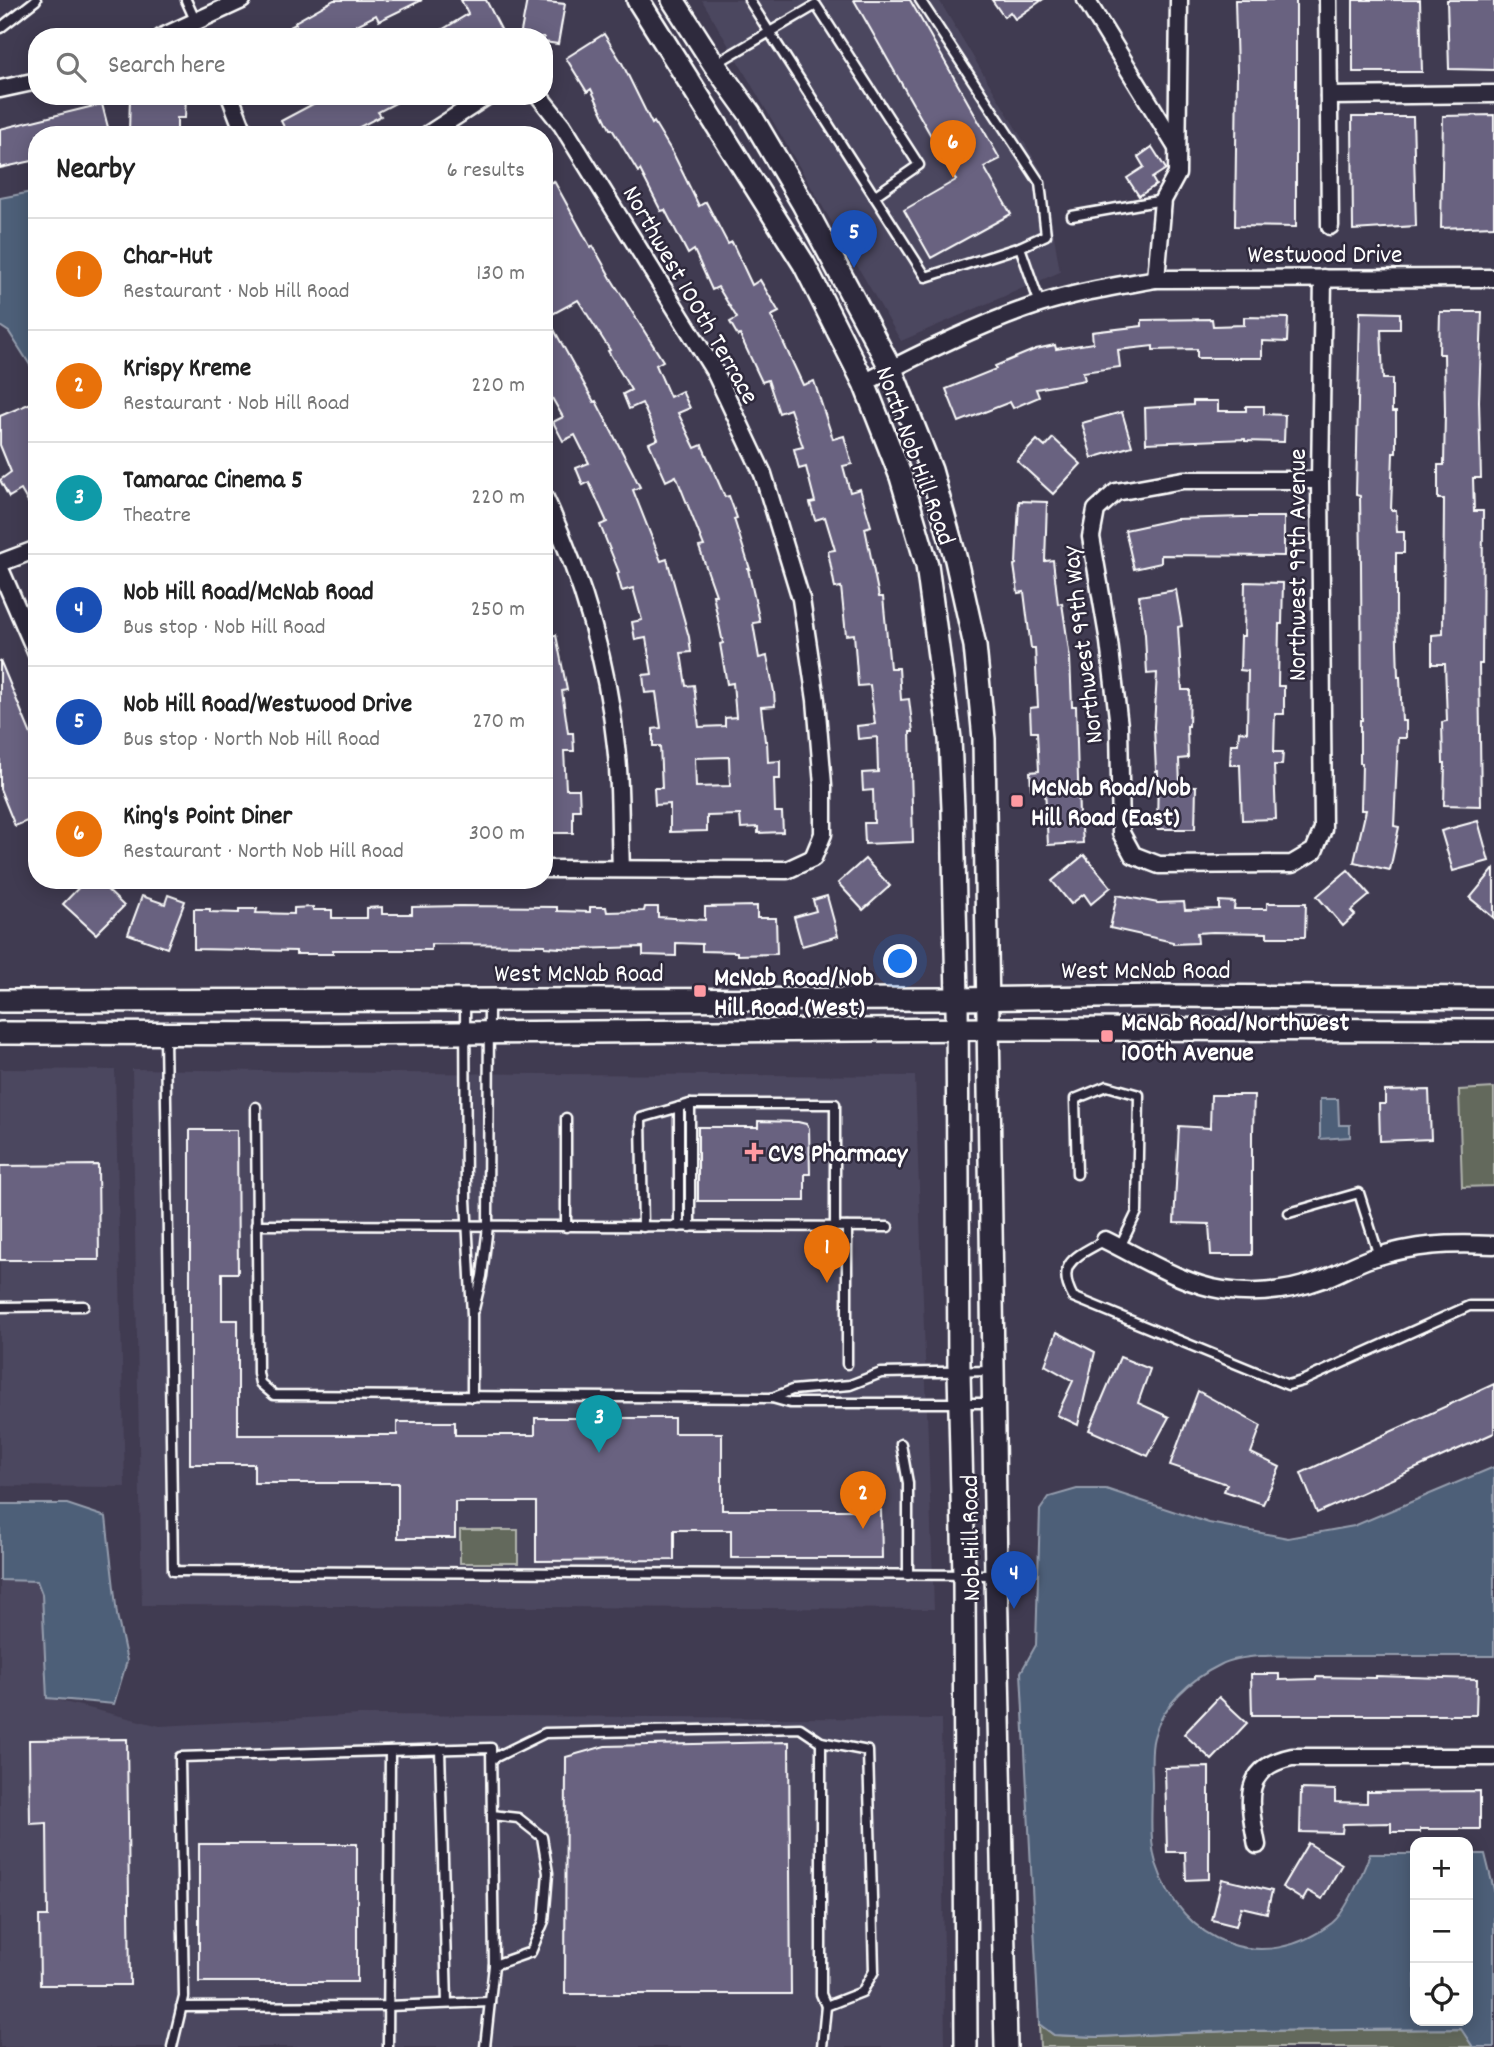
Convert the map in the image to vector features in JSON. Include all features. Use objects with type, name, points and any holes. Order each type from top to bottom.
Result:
[{"type":"main road","name":"North Nob Hill Road","points":[[638,0],[804,264],[864,383],[901,477],[927,565],[950,739],[957,1030]]},
{"type":"main road","name":"North Nob Hill Road","points":[[673,0],[714,65],[750,114],[803,204],[891,369],[931,470],[956,560],[975,646],[985,739],[989,1029]]},
{"type":"main road","name":"West McNab Road","points":[[0,1001],[988,999],[1165,996],[1494,998]]},
{"type":"main road","name":"Nob Hill Road","points":[[989,1029],[996,1575],[1006,2047]]},
{"type":"main road","name":"Nob Hill Road","points":[[957,1030],[959,1371],[964,1574],[966,2047]]},
{"type":"main road","points":[[0,1033],[1494,1030]]},
{"type":"street","points":[[202,28],[242,0]]},
{"type":"street","points":[[1086,0],[1177,148]]},
{"type":"street","points":[[1156,279],[1163,200],[1177,174],[1179,0]]},
{"type":"street","points":[[1328,0],[1330,226]]},
{"type":"street","points":[[0,89],[28,83]]},
{"type":"street","points":[[1329,96],[1494,94]]},
{"type":"street","points":[[233,105],[242,126]]},
{"type":"street","points":[[441,126],[473,105]]},
{"type":"street","name":"Northwest 100th Terrace","points":[[546,105],[562,125],[715,372],[763,474],[801,599],[816,700],[823,785],[823,834],[813,858],[787,870],[621,868]]},
{"type":"street","name":"Northwest 99th Avenue","points":[[1133,855],[1159,865],[1292,864],[1314,851],[1323,829],[1320,480],[1323,278]]},
{"type":"street","name":"Westwood Drive","points":[[864,383],[972,332],[1040,304],[1156,279],[1494,278]]},
{"type":"street","name":"Northwest 99th Way","points":[[1133,855],[1121,833],[1119,726],[1109,642],[1091,537],[1096,510],[1116,492],[1183,480],[1320,480]]},
{"type":"street","points":[[553,515],[566,543],[587,606],[605,672],[616,747],[621,868],[553,869]]},
{"type":"street","points":[[0,563],[28,553]]},
{"type":"street","points":[[0,569],[28,633]]},
{"type":"street","points":[[1112,1244],[1189,1280],[1221,1290],[1254,1293],[1289,1289],[1405,1249],[1444,1243],[1494,1245]]},
{"type":"street","points":[[1257,1845],[1250,1808],[1252,1790],[1261,1771],[1272,1761],[1292,1757],[1494,1757]]},
{"type":"lane","points":[[0,27],[36,0]]},
{"type":"lane","points":[[186,0],[198,28]]},
{"type":"lane","points":[[749,0],[926,277],[1020,247],[1046,235],[1040,183],[920,0]]},
{"type":"lane","points":[[714,65],[816,5],[919,165],[874,196]]},
{"type":"lane","points":[[1072,216],[1163,200]]},
{"type":"lane","points":[[1020,247],[1040,304]]},
{"type":"lane","points":[[465,1001],[472,1397]]},
{"type":"lane","points":[[472,1315],[482,1276],[488,1226],[489,1001]]},
{"type":"lane","points":[[165,1033],[173,1571],[334,1574],[996,1575]]},
{"type":"lane","points":[[1077,1174],[1075,1099],[1107,1086],[1139,1095],[1137,1212],[1112,1244],[1073,1258],[1064,1272],[1066,1285],[1073,1297],[1288,1385],[1469,1306],[1494,1306]]},
{"type":"lane","points":[[690,1104],[690,1227]]},
{"type":"lane","points":[[643,1227],[641,1118],[690,1104],[835,1104],[835,1227]]},
{"type":"lane","points":[[256,1107],[258,1373],[265,1390],[274,1395],[772,1398],[790,1403],[994,1403]]},
{"type":"lane","points":[[679,1107],[679,1227]]},
{"type":"lane","points":[[566,1118],[566,1227]]},
{"type":"lane","points":[[1289,1213],[1359,1193],[1379,1256]]},
{"type":"lane","points":[[256,1225],[888,1227]]},
{"type":"lane","points":[[847,1227],[847,1364]]},
{"type":"lane","points":[[0,1307],[84,1306]]},
{"type":"lane","points":[[772,1398],[792,1390],[850,1385],[881,1373],[994,1371]]},
{"type":"lane","points":[[901,1444],[908,1483],[908,1574]]},
{"type":"lane","points":[[492,1759],[545,1733],[800,1728],[821,1742],[868,1751],[874,1971],[862,1992],[826,2006]]},
{"type":"lane","points":[[821,1742],[821,1994],[826,2006],[822,2047]]},
{"type":"lane","points":[[172,2047],[184,1997],[180,1757],[491,1748],[494,1965],[485,2047]]},
{"type":"lane","points":[[440,1749],[447,2003]]},
{"type":"lane","points":[[388,2047],[390,1751]]},
{"type":"lane","points":[[492,1815],[518,1818],[542,1837],[548,1874],[544,1921],[530,1952],[494,1965]]},
{"type":"lane","points":[[181,2007],[388,2006],[490,2002]]},
{"type":"shaded area","points":[[702,0],[939,0],[1044,175],[1060,272],[901,341]]},
{"type":"shaded area","points":[[0,1069],[115,1070],[125,1487],[0,1486]]},
{"type":"shaded area","points":[[132,1069],[915,1076],[934,1609],[142,1605]]},
{"type":"shaded area","points":[[0,1580],[37,1581],[42,1594],[48,1698],[160,1726],[361,1715],[941,1719],[945,2047],[0,2047]]},
{"type":"green space","points":[[1494,1088],[1494,1186],[1462,1187],[1459,1090]]},
{"type":"green space","points":[[460,1530],[518,1530],[518,1563],[460,1563]]},
{"type":"green space","points":[[1039,2024],[1054,2035],[1097,2037],[1230,2031],[1462,2029],[1473,2047],[1040,2047]]},
{"type":"water","points":[[28,193],[28,362],[9,332],[0,326],[0,198]]},
{"type":"water","points":[[1320,1099],[1338,1099],[1339,1125],[1350,1125],[1350,1137],[1320,1139]]},
{"type":"water","points":[[1494,1467],[1494,1656],[1271,1656],[1243,1658],[1220,1665],[1188,1685],[1179,1694],[1164,1714],[1154,1737],[1151,1824],[1156,1863],[1168,1891],[1185,1914],[1205,1932],[1228,1943],[1253,1949],[1279,1947],[1306,1939],[1332,1923],[1349,1901],[1370,1854],[1410,1854],[1410,2026],[1473,2026],[1473,1854],[1485,1854],[1494,1890],[1494,2047],[1473,2047],[1461,2029],[1230,2031],[1097,2037],[1054,2035],[1039,2024],[1021,1672],[1036,1645],[1040,1510],[1049,1497],[1077,1489],[1106,1489],[1209,1523],[1288,1538],[1354,1526]]},
{"type":"water","points":[[0,1504],[67,1504],[106,1517],[117,1615],[127,1661],[114,1704],[47,1698],[42,1594],[37,1581],[0,1580]]},
{"type":"building","points":[[334,0],[422,0],[379,21],[376,15],[351,28],[288,28],[296,24],[295,22]]},
{"type":"building","points":[[461,0],[486,0],[500,28],[445,28],[468,14]]},
{"type":"building","points":[[527,0],[565,4],[558,44],[553,43],[553,28],[522,28]]},
{"type":"building","points":[[854,0],[910,0],[1000,159],[984,167],[1011,214],[931,258],[904,210],[956,180]]},
{"type":"building","points":[[992,0],[1042,0],[1015,19],[1010,12],[1004,17]]},
{"type":"building","points":[[1235,0],[1296,0],[1296,227],[1235,226]]},
{"type":"building","points":[[1353,0],[1420,0],[1422,72],[1353,72]]},
{"type":"building","points":[[1447,0],[1494,0],[1494,70],[1449,69]]},
{"type":"building","points":[[604,34],[622,63],[652,124],[654,122],[674,155],[699,206],[706,202],[728,244],[732,242],[752,285],[760,280],[779,312],[771,316],[803,385],[814,381],[833,439],[844,436],[852,464],[843,466],[850,492],[860,489],[871,526],[865,528],[879,597],[883,597],[890,668],[899,668],[901,700],[909,699],[913,732],[910,732],[913,842],[865,844],[864,823],[874,823],[873,790],[863,791],[862,773],[878,772],[877,737],[858,739],[857,726],[875,724],[870,685],[858,686],[854,634],[846,635],[841,587],[835,588],[828,551],[835,550],[825,517],[815,520],[810,503],[815,502],[806,467],[799,469],[794,449],[803,447],[790,409],[779,413],[768,380],[762,382],[740,335],[738,336],[730,322],[737,318],[718,287],[712,290],[694,250],[688,254],[665,210],[661,211],[640,170],[638,172],[610,129],[591,89],[587,92],[566,58]]},
{"type":"building","points":[[98,105],[102,105],[108,126],[28,126],[28,162],[0,168],[0,129]]},
{"type":"building","points":[[130,105],[186,105],[185,118],[177,118],[177,126],[129,126]]},
{"type":"building","points":[[311,105],[392,105],[378,112],[381,116],[362,126],[284,126],[281,121]]},
{"type":"building","points":[[1494,115],[1494,226],[1441,228],[1443,116]]},
{"type":"building","points":[[1352,117],[1413,117],[1416,226],[1353,230]]},
{"type":"building","points":[[1152,147],[1166,169],[1152,178],[1156,185],[1139,196],[1127,178],[1144,167],[1138,157]]},
{"type":"building","points":[[554,181],[591,248],[593,246],[663,361],[656,365],[670,397],[682,391],[690,408],[678,413],[695,448],[702,445],[725,497],[729,496],[737,518],[734,519],[750,569],[760,622],[753,623],[759,658],[767,656],[774,692],[775,706],[761,707],[768,762],[780,761],[780,779],[774,779],[775,812],[782,812],[783,832],[758,833],[758,827],[741,828],[740,815],[707,816],[707,831],[670,832],[670,804],[655,805],[654,788],[662,788],[660,746],[653,746],[653,729],[661,728],[656,692],[645,693],[643,675],[652,674],[646,638],[635,640],[632,622],[642,620],[633,588],[622,591],[617,573],[619,572],[600,525],[607,522],[589,482],[583,485],[576,468],[589,463],[575,435],[563,441],[553,422],[563,417],[553,400],[553,328],[594,402],[596,401],[640,487],[633,490],[661,561],[667,559],[689,637],[691,652],[681,653],[686,686],[694,685],[699,727],[725,726],[725,718],[736,717],[733,683],[727,684],[720,644],[723,643],[713,595],[716,595],[699,547],[704,546],[676,476],[666,481],[649,443],[658,439],[642,403],[629,409],[623,394],[631,390],[608,351],[610,350],[578,300],[553,314]],"holes":[[[729,757],[730,786],[696,787],[695,758]]]},
{"type":"building","points":[[1360,312],[1400,313],[1400,329],[1381,329],[1383,379],[1392,379],[1392,412],[1396,412],[1391,510],[1396,510],[1397,532],[1404,532],[1404,553],[1396,553],[1396,610],[1398,677],[1402,721],[1406,721],[1406,738],[1398,738],[1394,826],[1399,827],[1390,870],[1354,862],[1366,810],[1361,810],[1360,496],[1356,495]]},
{"type":"building","points":[[1440,312],[1482,312],[1479,401],[1481,478],[1473,478],[1474,511],[1483,511],[1482,664],[1479,664],[1481,806],[1444,805],[1442,722],[1447,721],[1445,664],[1432,664],[1432,635],[1443,634],[1444,499],[1438,499],[1438,465],[1444,465],[1445,412],[1444,354],[1439,354]]},
{"type":"building","points":[[1244,317],[1288,318],[1287,342],[1262,341],[1262,358],[1197,358],[1197,349],[1153,350],[1153,346],[1118,350],[1120,367],[1083,372],[1085,380],[1036,389],[1039,397],[1013,408],[1010,402],[959,422],[946,389],[1036,349],[1093,343],[1092,332],[1142,326],[1142,320],[1212,319],[1213,326],[1244,325]]},
{"type":"building","points":[[1193,401],[1218,401],[1218,411],[1246,411],[1246,406],[1264,406],[1264,414],[1285,415],[1284,442],[1245,439],[1146,443],[1145,408],[1193,405]]},
{"type":"building","points":[[28,404],[28,502],[21,490],[9,497],[0,480],[11,472],[0,445],[0,416]]},
{"type":"building","points":[[1122,412],[1132,446],[1092,458],[1082,423]]},
{"type":"building","points":[[1053,438],[1081,464],[1053,494],[1017,461],[1037,440],[1045,447]]},
{"type":"building","points":[[1019,501],[1047,502],[1045,561],[1053,560],[1058,604],[1062,603],[1070,658],[1072,706],[1076,706],[1079,816],[1083,843],[1048,845],[1045,788],[1031,789],[1030,772],[1039,771],[1037,732],[1031,732],[1030,708],[1038,707],[1035,648],[1031,648],[1024,592],[1018,593],[1014,565]]},
{"type":"building","points":[[1284,517],[1284,556],[1161,555],[1161,563],[1134,569],[1125,530],[1176,519]]},
{"type":"building","points":[[1245,582],[1283,583],[1278,686],[1284,686],[1284,714],[1275,714],[1274,752],[1283,752],[1282,765],[1274,765],[1276,819],[1242,820],[1240,765],[1230,765],[1231,744],[1238,744],[1239,731],[1247,732],[1248,671],[1240,670]]},
{"type":"building","points":[[1176,590],[1182,626],[1178,627],[1182,690],[1190,690],[1188,758],[1179,759],[1180,786],[1196,786],[1195,829],[1157,829],[1158,771],[1154,727],[1157,673],[1147,674],[1139,596]]},
{"type":"building","points":[[556,635],[567,690],[562,691],[568,733],[573,733],[574,751],[564,751],[566,789],[579,789],[580,810],[573,810],[573,833],[553,833],[553,636]]},
{"type":"building","points":[[0,660],[28,727],[28,821],[15,826],[0,789]]},
{"type":"building","points":[[1478,821],[1489,861],[1453,871],[1441,831]]},
{"type":"building","points":[[1084,855],[1111,887],[1091,904],[1084,894],[1071,904],[1052,881]]},
{"type":"building","points":[[865,859],[890,886],[863,910],[838,883]]},
{"type":"building","points":[[1494,869],[1494,918],[1470,898]]},
{"type":"building","points":[[1348,870],[1370,895],[1351,911],[1355,915],[1343,926],[1317,896]]},
{"type":"building","points":[[77,889],[106,889],[124,906],[96,934],[63,904]]},
{"type":"building","points":[[168,895],[185,901],[167,948],[128,934],[142,896],[165,904]]},
{"type":"building","points":[[1117,895],[1158,903],[1184,902],[1185,910],[1219,909],[1219,901],[1235,902],[1234,909],[1267,909],[1267,903],[1306,903],[1305,937],[1213,932],[1197,933],[1198,943],[1173,944],[1110,928]]},
{"type":"building","points":[[827,896],[838,936],[802,946],[794,917],[816,911],[813,900]]},
{"type":"building","points":[[757,906],[757,918],[776,918],[777,954],[737,955],[737,952],[702,951],[702,944],[676,943],[676,956],[643,955],[643,947],[577,949],[545,945],[431,944],[431,950],[333,950],[333,954],[194,949],[194,909],[239,913],[239,909],[257,909],[256,913],[294,914],[294,908],[313,907],[313,910],[332,910],[332,918],[367,918],[367,908],[382,907],[382,914],[412,914],[412,907],[557,907],[557,911],[590,912],[590,907],[606,907],[607,912],[644,911],[645,907],[658,907],[658,917],[705,920],[705,907]]},
{"type":"building","points":[[1429,1090],[1431,1139],[1380,1141],[1379,1104],[1385,1104],[1385,1091]]},
{"type":"building","points":[[1211,1095],[1254,1095],[1252,1255],[1211,1255],[1209,1224],[1174,1223],[1179,1126],[1210,1128]]},
{"type":"building","name":"CVS Pharmacy","points":[[758,1121],[798,1122],[809,1128],[810,1174],[805,1174],[805,1201],[698,1201],[698,1127],[758,1127]]},
{"type":"building","points":[[190,1130],[237,1130],[238,1273],[222,1273],[222,1320],[238,1320],[238,1435],[397,1435],[397,1422],[455,1422],[455,1435],[535,1435],[535,1418],[674,1418],[674,1433],[722,1433],[722,1510],[881,1510],[882,1558],[731,1558],[731,1530],[674,1530],[674,1560],[536,1561],[536,1502],[455,1502],[455,1538],[398,1538],[398,1483],[254,1483],[254,1464],[190,1464]]},
{"type":"building","points":[[98,1165],[99,1260],[0,1260],[0,1166]]},
{"type":"building","points":[[1057,1332],[1095,1352],[1078,1425],[1057,1415],[1073,1381],[1045,1365]]},
{"type":"building","points":[[1120,1357],[1150,1369],[1138,1403],[1169,1417],[1148,1456],[1089,1430]]},
{"type":"building","points":[[1494,1384],[1494,1433],[1317,1513],[1301,1473]]},
{"type":"building","points":[[1198,1391],[1261,1426],[1251,1453],[1280,1467],[1263,1504],[1224,1491],[1227,1484],[1170,1465]]},
{"type":"building","points":[[1251,1674],[1279,1674],[1279,1680],[1376,1676],[1477,1679],[1476,1715],[1252,1715]]},
{"type":"building","points":[[1219,1697],[1247,1723],[1212,1760],[1184,1734]]},
{"type":"building","points":[[127,1739],[130,1985],[40,1985],[39,1916],[48,1916],[47,1823],[30,1824],[29,1740]]},
{"type":"building","points":[[789,1742],[791,1994],[565,1994],[566,1757],[605,1746]]},
{"type":"building","points":[[1209,1767],[1209,1879],[1186,1880],[1185,1852],[1167,1852],[1165,1768]]},
{"type":"building","points":[[1301,1789],[1335,1790],[1335,1802],[1367,1803],[1367,1792],[1480,1791],[1480,1829],[1391,1832],[1391,1823],[1343,1824],[1342,1833],[1300,1832]]},
{"type":"building","points":[[1308,1843],[1342,1864],[1322,1899],[1308,1891],[1303,1900],[1282,1887]]},
{"type":"building","points":[[199,1844],[357,1844],[357,1982],[199,1982]]},
{"type":"building","points":[[1222,1879],[1272,1891],[1267,1913],[1241,1907],[1236,1926],[1212,1920]]},
{"type":"place","name":"King's Point Diner","points":[[953,178]]},
{"type":"place","name":"Nob Hill Road/Westwood Drive","points":[[854,268]]},
{"type":"place","name":"McNab Road/Nob Hill Road (East)","points":[[1017,801]]},
{"type":"place","name":"McNab Road/Nob Hill Road (West)","points":[[700,991]]},
{"type":"place","name":"McNab Road/Northwest 100th Avenue","points":[[1107,1036]]},
{"type":"place","name":"CVS Pharmacy","points":[[754,1152]]},
{"type":"place","name":"Char-Hut","points":[[827,1283]]},
{"type":"place","name":"Tamarac Cinema 5","points":[[599,1453]]},
{"type":"place","name":"Krispy Kreme","points":[[863,1529]]},
{"type":"place","name":"Nob Hill Road/McNab Road","points":[[1014,1609]]}]
